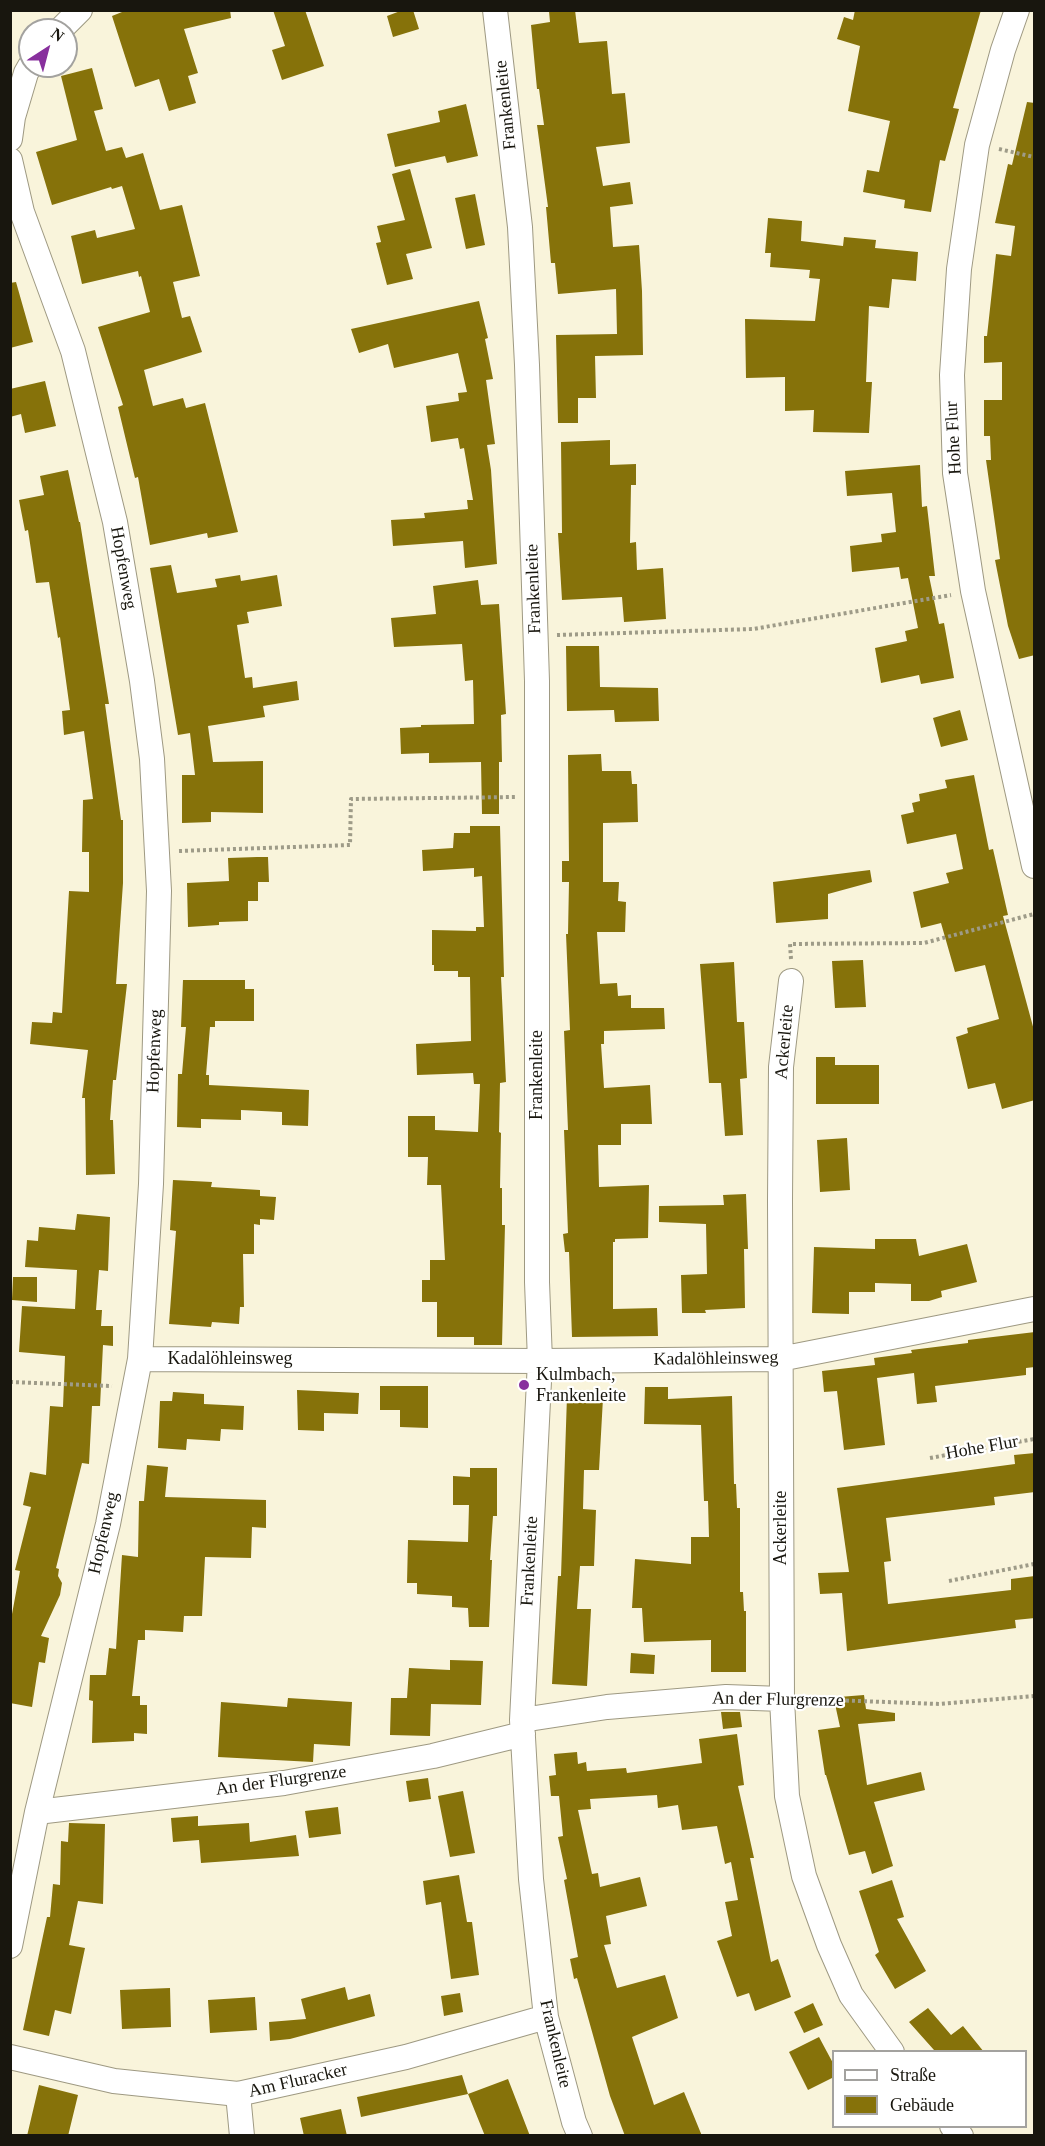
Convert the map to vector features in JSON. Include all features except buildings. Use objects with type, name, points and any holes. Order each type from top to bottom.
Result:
[{"type":"street","name":"Frankenleite","points":[[495,10],[520,227],[536,635],[537,1282],[540,1361],[522,1727],[531,1879],[546,2017],[574,2122],[580,2136]]},
{"type":"street","name":"Hohe Flur","points":[[1017,10],[1003,50],[977,145],[959,269],[952,375],[955,473],[973,591],[1027,795],[1035,866]]},
{"type":"street","points":[[10,139],[13,117],[25,78]]},
{"type":"street","name":"Hopfenweg","points":[[10,160],[22,212],[73,351],[115,522],[142,681],[152,759],[159,891],[152,1160],[140,1359],[108,1524],[37,1812],[10,1946]]},
{"type":"street","name":"Ackerleite","points":[[791,981],[781,1067],[782,1699],[787,1796],[804,1876],[829,1944],[851,1995],[891,2050]]},
{"type":"street","name":"Kadalöhleinsweg","points":[[140,1359],[540,1361],[780,1359],[1035,1309]]},
{"type":"street","name":"An der Flurgrenze","points":[[37,1812],[284,1783],[433,1756],[522,1727],[607,1707],[726,1697],[782,1699]]},
{"type":"street","name":"Am Fluracker","points":[[10,2057],[114,2081],[238,2094],[406,2057],[546,2017]]},
{"type":"street","points":[[238,2094],[242,2136]]},
{"type":"path","points":[[977,145],[1035,157]]},
{"type":"path","points":[[536,635],[753,629],[973,591]]},
{"type":"path","points":[[156,852],[350,845],[351,799],[537,796]]},
{"type":"path","points":[[791,981],[790,944],[924,943],[1035,914]]},
{"type":"path","points":[[10,1382],[134,1387]]},
{"type":"path","name":"Hohe Flur","points":[[930,1458],[1035,1439]]},
{"type":"path","points":[[949,1581],[1035,1564]]},
{"type":"path","name":"An der Flurgrenze","points":[[782,1699],[940,1704],[1035,1696]]},
{"type":"place","name":"Kulmbach, Frankenleite","points":[[524,1385]]}]
